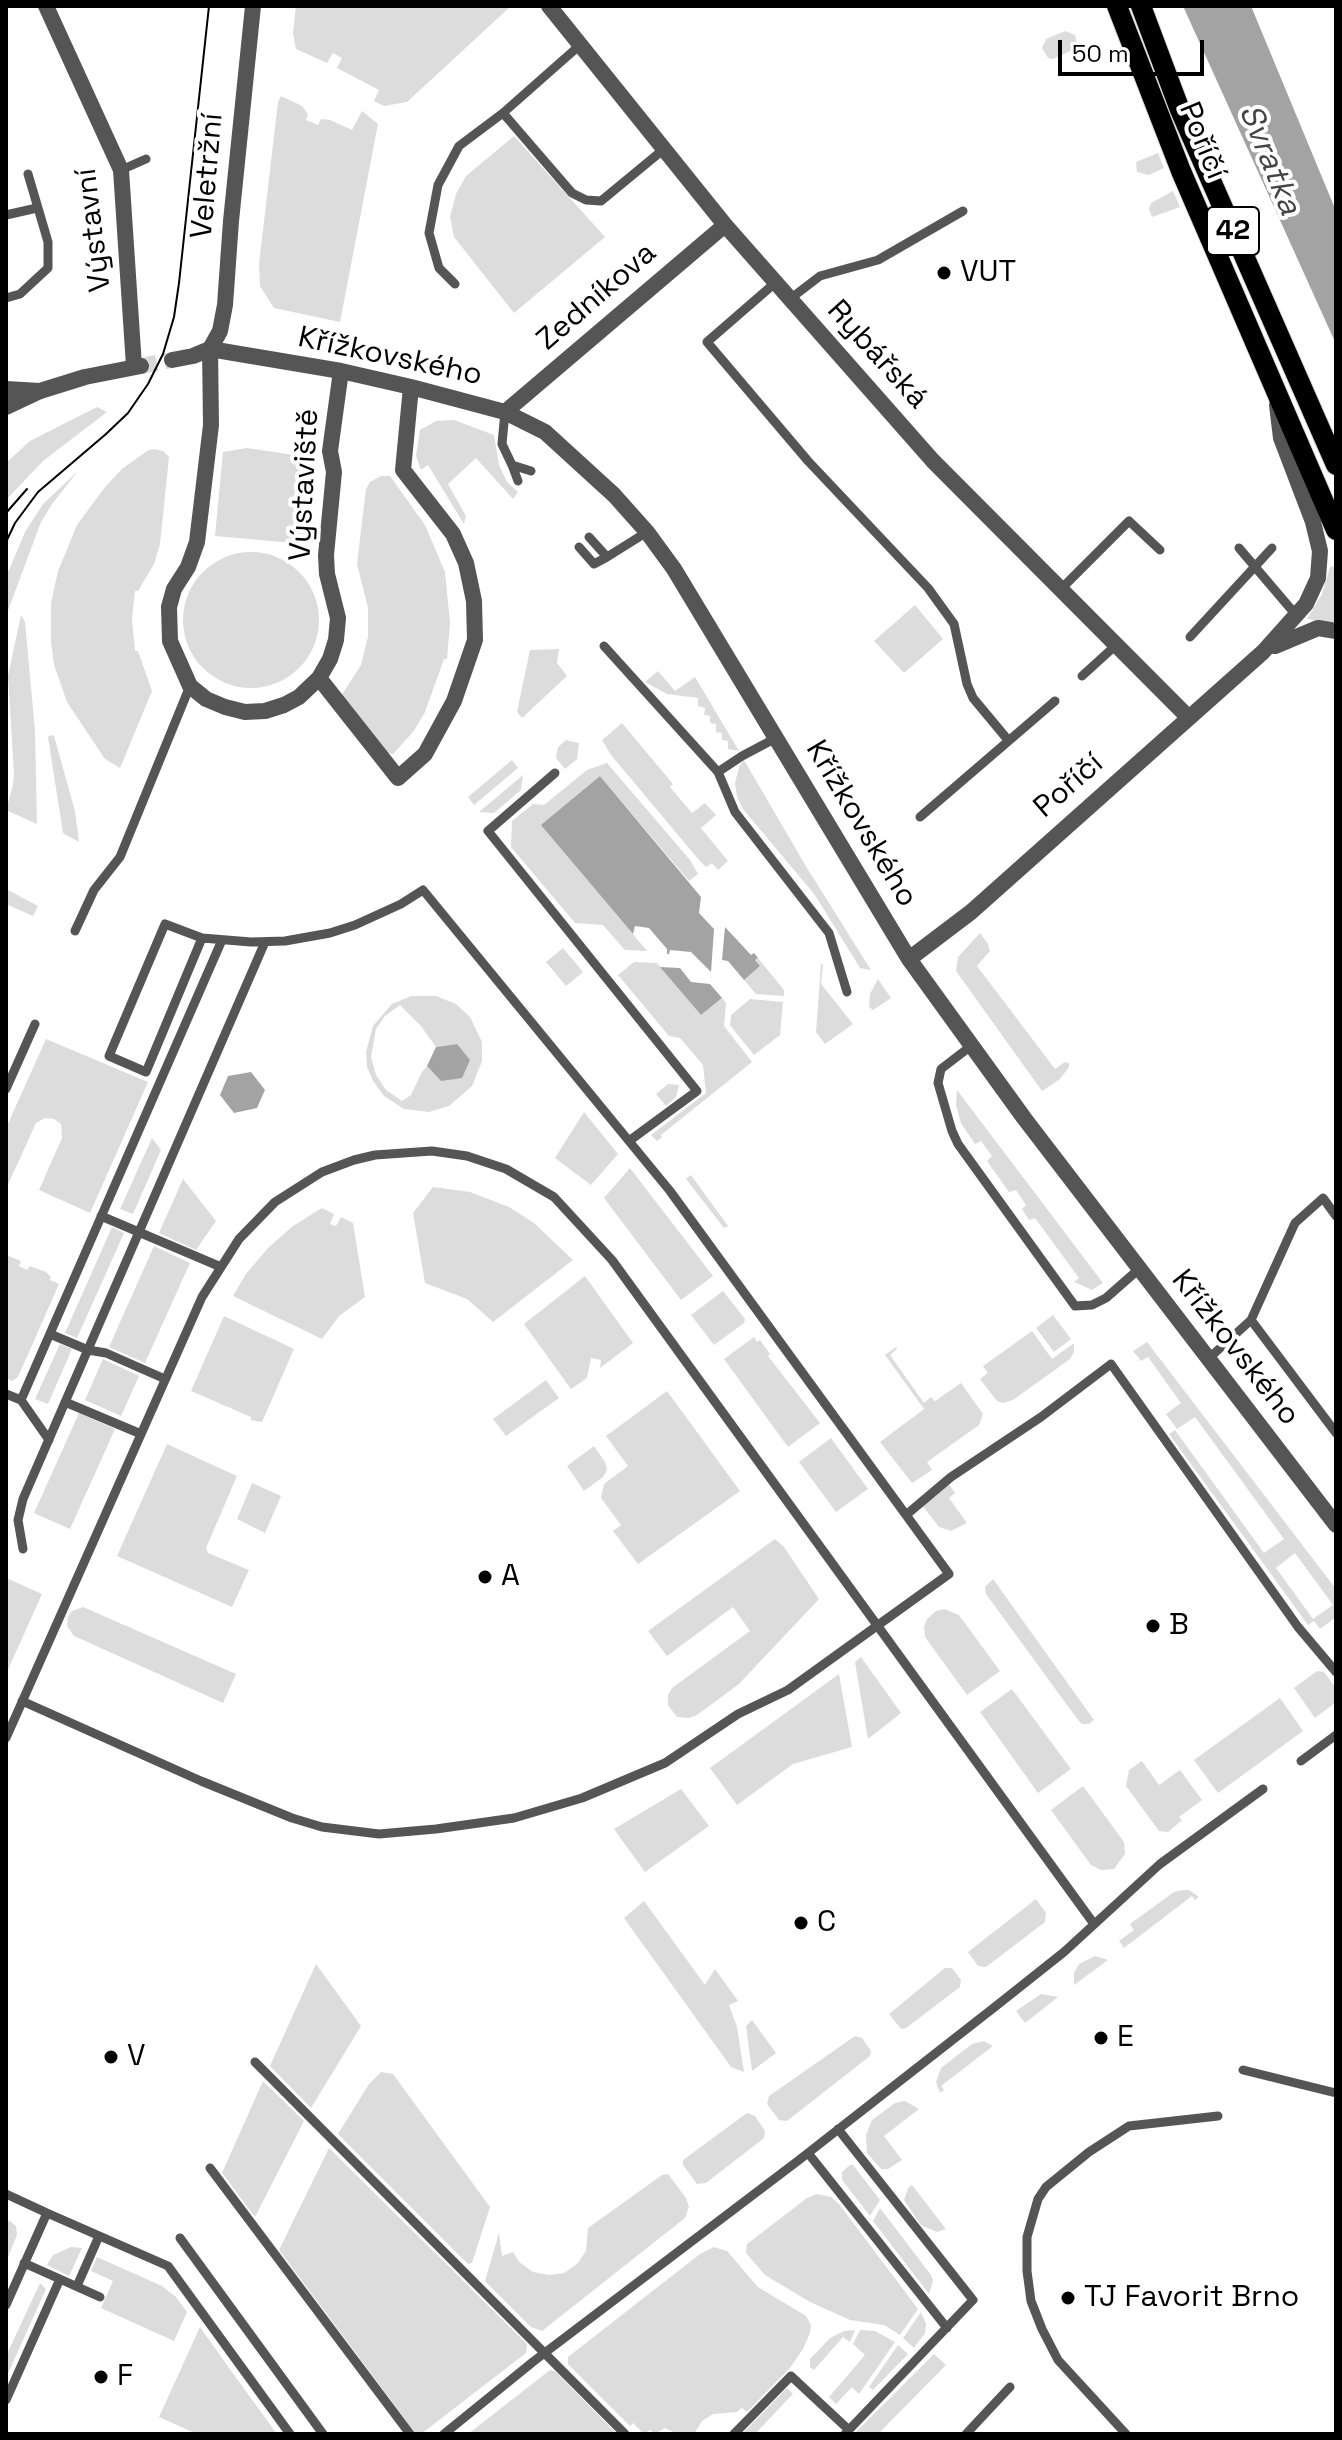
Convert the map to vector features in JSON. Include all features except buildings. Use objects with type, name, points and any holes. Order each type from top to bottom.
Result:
[{"type":"main road","name":"Poříčí","points":[[1117,6],[1181,171],[1334,519]]},
{"type":"main road","name":"Poříčí","points":[[1141,6],[1180,110],[1336,465]]},
{"type":"street","name":"Výstavní","points":[[6,407],[40,391],[137,366],[121,170],[46,6]]},
{"type":"street","name":"Veletržní","points":[[210,349],[220,331],[225,305],[253,6]]},
{"type":"street","name":"Rybářská","points":[[549,6],[725,225],[933,461],[1189,718]]},
{"type":"street","name":"Zedníkova","points":[[505,412],[725,225]]},
{"type":"street","points":[[172,360],[210,349],[211,425],[197,542],[188,567],[174,589],[169,607],[170,641],[190,686]]},
{"type":"street","name":"Křížkovského","points":[[210,349],[341,371],[505,412],[545,432],[614,495],[647,532],[681,581],[909,959],[1139,1269],[1336,1525]]},
{"type":"street","name":"Výstaviště","points":[[190,686],[206,699],[225,707],[245,712],[265,711],[299,697],[319,678],[336,640],[338,618],[327,574],[326,555],[334,472],[330,451],[341,371]]},
{"type":"street","name":"Poříčí","points":[[909,959],[971,912],[1263,652],[1314,591],[1320,551],[1313,522],[1281,438],[1274,385]]},
{"type":"street","points":[[319,678],[398,778],[425,754],[454,701],[475,640],[474,601],[466,563],[453,534],[403,470],[411,387]]},
{"type":"street","points":[[6,389],[40,391]]},
{"type":"street","name":"Poříčí","points":[[1263,652],[1318,628],[1336,631]]},
{"type":"lane","points":[[455,284],[439,268],[429,233],[438,185],[459,146],[503,113],[580,45]]},
{"type":"lane","points":[[503,113],[572,193],[586,200],[601,201],[664,149]]},
{"type":"lane","points":[[121,170],[146,159]]},
{"type":"lane","points":[[6,298],[20,294],[48,268],[48,242],[28,174]]},
{"type":"lane","points":[[6,215],[37,208]]},
{"type":"lane","points":[[790,299],[820,276],[878,260],[963,211]]},
{"type":"lane","points":[[775,283],[707,342],[808,461],[928,588],[954,624],[973,698],[1008,740]]},
{"type":"lane","points":[[505,412],[502,444],[518,481]]},
{"type":"lane","points":[[512,465],[531,471]]},
{"type":"lane","points":[[1320,551],[1334,519]]},
{"type":"lane","points":[[1060,590],[1129,521],[1160,550]]},
{"type":"lane","points":[[579,547],[594,564],[647,532]]},
{"type":"lane","points":[[589,537],[607,557]]},
{"type":"lane","points":[[1239,548],[1296,615]]},
{"type":"lane","points":[[1190,637],[1272,548]]},
{"type":"lane","points":[[604,646],[718,772],[735,812],[829,933],[847,992]]},
{"type":"lane","points":[[1082,676],[1115,646]]},
{"type":"lane","points":[[75,931],[94,890],[120,857],[190,686]]},
{"type":"lane","points":[[920,817],[1055,701]]},
{"type":"lane","points":[[718,772],[776,738]]},
{"type":"lane","points":[[555,773],[488,831],[697,1091],[629,1141]]},
{"type":"lane","points":[[22,1701],[201,1781],[322,1827],[379,1834],[514,1818],[582,1798],[665,1763],[738,1714],[788,1690],[949,1574],[670,1191],[423,890],[355,925],[305,938],[265,942],[202,938],[165,924],[109,1056],[146,1072],[202,938]]},
{"type":"lane","points":[[21,1400],[222,940]]},
{"type":"lane","points":[[23,1549],[18,1520],[23,1499],[265,942]]},
{"type":"lane","points":[[6,1089],[35,1024]]},
{"type":"lane","points":[[971,1046],[941,1069],[938,1083],[952,1131],[958,1144],[1075,1306],[1092,1305],[1106,1298],[1139,1269]]},
{"type":"lane","points":[[6,1738],[202,1297],[239,1239],[275,1202],[322,1172],[354,1160],[375,1155],[432,1151],[467,1156],[506,1169],[554,1197],[612,1260],[1094,1924]]},
{"type":"lane","points":[[1208,1359],[1251,1320],[1295,1223],[1323,1198],[1336,1216]]},
{"type":"lane","points":[[101,1216],[221,1267]]},
{"type":"lane","points":[[1251,1320],[1336,1433]]},
{"type":"lane","points":[[50,1334],[88,1350],[106,1353],[165,1379]]},
{"type":"lane","points":[[906,1515],[951,1477],[1041,1417],[1111,1364],[1298,1627],[1336,1672]]},
{"type":"lane","points":[[6,1394],[21,1400],[49,1440]]},
{"type":"lane","points":[[65,1402],[141,1434]]},
{"type":"lane","points":[[1301,1761],[1336,1735]]},
{"type":"lane","points":[[444,2434],[1064,1952],[1160,1864],[1263,1789]]},
{"type":"lane","points":[[255,2062],[625,2434]]},
{"type":"lane","points":[[1243,2070],[1336,2093]]},
{"type":"lane","points":[[1126,2434],[1058,2360],[1042,2329],[1031,2301],[1027,2237],[1038,2199],[1046,2187],[1089,2152],[1129,2126],[1218,2116]]},
{"type":"lane","points":[[734,2434],[791,2376],[847,2432],[973,2300],[838,2129]]},
{"type":"lane","points":[[808,2153],[947,2328]]},
{"type":"lane","points":[[210,2168],[410,2434]]},
{"type":"lane","points":[[6,2194],[168,2266],[290,2434]]},
{"type":"lane","points":[[6,2305],[47,2213]]},
{"type":"lane","points":[[77,2286],[99,2236]]},
{"type":"lane","points":[[180,2238],[323,2434]]},
{"type":"lane","points":[[24,2263],[100,2297]]},
{"type":"lane","points":[[8,2403],[60,2279]]},
{"type":"lane","points":[[966,2434],[1010,2387]]},
{"type":"shaded area","points":[[296,6],[511,6],[407,102],[384,106],[374,101],[379,90],[337,68],[342,58],[333,53],[327,63],[296,49],[293,33]]},
{"type":"shaded area","points":[[1065,31],[1075,35],[1075,49],[1053,59],[1048,58],[1042,48],[1046,39]]},
{"type":"shaded area","points":[[281,96],[302,106],[308,114],[306,120],[318,125],[321,119],[330,120],[352,130],[362,111],[378,124],[340,322],[274,308],[260,286],[259,264]]},
{"type":"shaded area","points":[[514,136],[605,237],[514,313],[454,237],[450,217],[456,194],[466,176]]},
{"type":"shaded area","points":[[1158,153],[1164,168],[1149,175],[1137,172],[1136,162]]},
{"type":"shaded area","points":[[1173,191],[1180,207],[1152,217],[1149,209],[1151,203]]},
{"type":"shaded area","points":[[97,407],[107,412],[43,461],[6,500],[6,463],[30,441]]},
{"type":"shaded area","points":[[454,420],[494,435],[499,465],[507,482],[518,492],[513,499],[476,458],[448,484],[466,516],[464,524],[428,465],[421,470],[416,456],[420,430],[436,421]]},
{"type":"shaded area","points":[[247,448],[295,455],[313,462],[305,544],[215,536],[223,452]]},
{"type":"shaded area","points":[[154,449],[163,451],[169,457],[160,544],[154,564],[138,591],[135,591],[132,619],[135,651],[138,651],[152,691],[120,768],[105,759],[67,702],[54,665],[51,603],[58,571],[77,525],[122,469]]},
{"type":"shaded area","points":[[78,471],[41,522],[6,616],[6,577],[25,532],[43,504]]},
{"type":"shaded area","points":[[381,476],[390,476],[425,525],[445,572],[450,623],[447,659],[444,659],[425,712],[413,732],[393,754],[388,753],[341,696],[361,665],[368,637],[368,608],[357,564],[366,489],[370,482]]},
{"type":"shaded area","points":[[251,552],[277,557],[299,572],[314,594],[319,620],[314,646],[299,668],[277,683],[251,688],[225,683],[203,668],[188,646],[183,620],[188,594],[203,572],[225,557]]},
{"type":"shaded area","points":[[1335,566],[1336,623],[1307,619],[1322,594],[1330,567]]},
{"type":"shaded area","points":[[915,605],[943,639],[904,673],[874,641]]},
{"type":"shaded area","points":[[21,615],[25,622],[35,731],[37,824],[6,810],[14,774],[8,676]]},
{"type":"shaded area","points":[[559,649],[557,663],[567,676],[522,718],[517,712],[530,650]]},
{"type":"shaded area","points":[[658,671],[675,691],[695,677],[739,751],[728,749],[728,741],[722,740],[722,733],[716,732],[716,724],[710,723],[710,716],[704,715],[705,708],[698,706],[698,698],[667,694],[645,682]]},
{"type":"shaded area","points":[[622,723],[673,784],[670,787],[692,813],[705,803],[716,815],[701,828],[728,861],[718,870],[712,863],[706,867],[699,860],[611,755],[602,740]]},
{"type":"shaded area","points":[[54,736],[75,811],[79,842],[63,833],[48,737]]},
{"type":"shaded area","points":[[566,740],[579,743],[577,759],[565,769],[556,758],[558,747]]},
{"type":"shaded area","points":[[512,760],[518,768],[474,805],[468,797]]},
{"type":"shaded area","points":[[744,760],[871,970],[860,968],[815,895],[743,809],[735,783]]},
{"type":"shaded area","points":[[607,763],[690,860],[698,874],[689,881],[600,776],[542,825],[647,951],[625,950],[603,925],[575,923],[511,847],[512,821],[533,804],[544,805],[587,770]]},
{"type":"shaded area","points":[[523,775],[521,790],[494,813],[479,812]]},
{"type":"shaded area","points":[[6,889],[38,906],[33,916],[6,904]]},
{"type":"shaded area","points":[[980,933],[990,951],[977,966],[1055,1069],[1065,1062],[1069,1063],[1060,1079],[1042,1091],[956,971],[958,957]]},
{"type":"shaded area","points":[[563,948],[583,972],[566,986],[546,962]]},
{"type":"shaded area","points":[[758,958],[784,990],[784,996],[756,994],[744,980],[760,966],[755,960]]},
{"type":"shaded area","points":[[634,962],[657,963],[701,1015],[722,998],[726,1003],[724,1026],[752,1062],[657,1141],[651,1135],[706,1093],[703,1065],[680,1038],[669,1036],[618,975]]},
{"type":"shaded area","points":[[821,964],[821,984],[853,1024],[825,1044],[816,1032]]},
{"type":"shaded area","points":[[878,979],[891,998],[873,1010],[869,1007],[870,994]]},
{"type":"shaded area","points":[[411,996],[436,996],[456,1004],[470,1017],[482,1042],[482,1061],[472,1086],[449,1106],[429,1112],[404,1109],[384,1096],[373,1081],[367,1067],[366,1052],[373,1026],[392,1004]],"holes":[[[400,1005],[436,1047],[457,1044],[441,1081],[427,1066],[411,1095],[402,1101],[386,1090],[376,1075],[371,1057],[376,1029],[385,1016]]]},
{"type":"shaded area","points":[[750,999],[783,1002],[780,1035],[754,1055],[730,1025],[731,1015]]},
{"type":"shaded area","points":[[46,1039],[148,1082],[90,1213],[39,1190],[62,1138],[61,1124],[54,1119],[45,1118],[36,1123],[6,1189],[6,1128]]},
{"type":"shaded area","points":[[668,1084],[679,1085],[676,1097],[666,1106],[656,1094]]},
{"type":"shaded area","points":[[957,1090],[1103,1283],[1092,1290],[1074,1282],[1079,1278],[1035,1218],[1029,1220],[1022,1209],[1026,1205],[1016,1190],[1009,1192],[987,1161],[992,1156],[981,1141],[975,1144],[961,1123],[956,1105]]},
{"type":"shaded area","points":[[584,1112],[618,1154],[591,1185],[555,1158]]},
{"type":"shaded area","points":[[152,1138],[161,1150],[133,1214],[120,1209]]},
{"type":"shaded area","points":[[630,1168],[713,1276],[681,1300],[604,1198]]},
{"type":"shaded area","points":[[691,1175],[728,1226],[724,1228],[686,1179]]},
{"type":"shaded area","points":[[183,1179],[216,1221],[196,1250],[159,1233]]},
{"type":"shaded area","points":[[433,1187],[470,1192],[509,1207],[534,1223],[573,1260],[493,1322],[467,1299],[425,1283],[413,1213]]},
{"type":"shaded area","points":[[322,1208],[334,1214],[330,1224],[336,1226],[341,1217],[353,1223],[365,1297],[339,1316],[322,1339],[233,1296],[246,1274],[268,1248],[293,1226]]},
{"type":"shaded area","points":[[112,1227],[124,1233],[77,1338],[65,1333]]},
{"type":"shaded area","points":[[154,1246],[190,1263],[145,1363],[109,1347]]},
{"type":"shaded area","points":[[6,1255],[21,1261],[19,1266],[27,1270],[30,1266],[46,1272],[50,1280],[59,1284],[18,1377],[12,1381],[6,1378]]},
{"type":"shaded area","points":[[585,1276],[633,1343],[600,1368],[601,1360],[591,1358],[587,1378],[571,1389],[524,1324]]},
{"type":"shaded area","points":[[723,1291],[745,1319],[744,1323],[714,1345],[691,1315]]},
{"type":"shaded area","points":[[1053,1315],[1071,1339],[1054,1352],[1036,1328]]},
{"type":"shaded area","points":[[224,1316],[294,1349],[262,1422],[251,1420],[251,1417],[191,1391]]},
{"type":"shaded area","points":[[1032,1331],[1052,1359],[1074,1343],[1074,1352],[1070,1359],[1013,1400],[997,1401],[980,1379],[988,1373],[983,1366]]},
{"type":"shaded area","points":[[754,1337],[757,1342],[760,1340],[770,1354],[768,1356],[820,1423],[788,1447],[724,1359]]},
{"type":"shaded area","points":[[1147,1342],[1336,1589],[1336,1617],[1320,1629],[1314,1621],[1308,1625],[1169,1434],[1175,1430],[1264,1553],[1284,1539],[1195,1417],[1177,1429],[1166,1414],[1181,1403],[1148,1357],[1141,1361],[1133,1351]],"holes":[[[1295,1553],[1333,1605],[1313,1619],[1276,1568]]]},
{"type":"shaded area","points":[[60,1344],[72,1349],[48,1404],[35,1399]]},
{"type":"shaded area","points":[[896,1347],[890,1355],[924,1403],[931,1397],[935,1401],[961,1383],[983,1414],[979,1425],[927,1462],[932,1470],[912,1483],[880,1442],[924,1409],[885,1355]]},
{"type":"shaded area","points":[[103,1359],[139,1376],[121,1416],[85,1400]]},
{"type":"shaded area","points":[[546,1380],[559,1398],[506,1436],[493,1419]]},
{"type":"shaded area","points":[[667,1391],[740,1491],[638,1564],[613,1531],[621,1525],[601,1498],[604,1484],[628,1466],[606,1436]]},
{"type":"shaded area","points":[[79,1413],[115,1429],[70,1529],[34,1513]]},
{"type":"shaded area","points":[[831,1438],[868,1489],[836,1512],[799,1462]]},
{"type":"shaded area","points":[[167,1444],[237,1476],[206,1548],[208,1553],[249,1570],[232,1607],[117,1556]]},
{"type":"shaded area","points":[[594,1446],[607,1470],[603,1477],[584,1491],[567,1466]]},
{"type":"shaded area","points":[[252,1483],[281,1496],[265,1533],[237,1519]]},
{"type":"shaded area","points":[[948,1483],[955,1493],[949,1498],[967,1523],[951,1531],[939,1527],[921,1504]]},
{"type":"shaded area","points":[[775,1539],[784,1547],[819,1599],[739,1684],[697,1715],[677,1717],[668,1705],[672,1688],[750,1631],[733,1607],[667,1656],[648,1631]]},
{"type":"shaded area","points":[[6,1578],[42,1594],[6,1674]]},
{"type":"shaded area","points":[[993,1579],[1094,1720],[1089,1724],[1078,1720],[986,1594],[985,1587]]},
{"type":"shaded area","points":[[83,1607],[236,1674],[223,1703],[74,1636],[67,1626],[68,1617],[72,1611]]},
{"type":"shaded area","points":[[944,1609],[959,1615],[1000,1671],[967,1695],[925,1637],[927,1619]]},
{"type":"shaded area","points":[[861,1657],[901,1713],[868,1739],[855,1662]]},
{"type":"shaded area","points":[[1317,1671],[1324,1672],[1336,1688],[1336,1702],[1315,1718],[1294,1688]]},
{"type":"shaded area","points":[[839,1674],[852,1747],[793,1764],[737,1805],[710,1768]]},
{"type":"shaded area","points":[[1012,1689],[1071,1769],[1038,1793],[980,1712]]},
{"type":"shaded area","points":[[1280,1698],[1303,1731],[1218,1793],[1194,1760]]},
{"type":"shaded area","points":[[1142,1761],[1159,1785],[1180,1770],[1202,1800],[1179,1817],[1182,1820],[1168,1832],[1159,1831],[1126,1786],[1129,1770]]},
{"type":"shaded area","points":[[1083,1786],[1124,1842],[1125,1854],[1114,1869],[1101,1870],[1091,1865],[1051,1810]]},
{"type":"shaded area","points":[[681,1789],[709,1826],[645,1872],[614,1829]]},
{"type":"shaded area","points":[[1189,1890],[1199,1897],[1195,1900],[1192,1896],[1124,1948],[1119,1941],[1134,1930],[1130,1924],[1174,1892]]},
{"type":"shaded area","points":[[1036,1899],[1046,1913],[1045,1922],[986,1967],[978,1966],[968,1952]]},
{"type":"shaded area","points":[[644,1901],[705,1985],[715,1969],[738,2001],[729,2005],[737,2027],[744,2072],[731,2067],[624,1918]]},
{"type":"shaded area","points":[[1095,1956],[1108,1960],[1074,1985],[1074,1973],[1079,1964]]},
{"type":"shaded area","points":[[316,1964],[361,2026],[311,2108],[270,2066]]},
{"type":"shaded area","points":[[945,1968],[952,1968],[961,1980],[960,1987],[901,2029],[889,2014]]},
{"type":"shaded area","points":[[1041,1994],[1058,1997],[1025,2023],[1016,2011]]},
{"type":"shaded area","points":[[752,2020],[776,2053],[752,2071],[746,2026]]},
{"type":"shaded area","points":[[855,2036],[862,2038],[871,2051],[870,2056],[787,2121],[779,2120],[767,2104],[769,2096]]},
{"type":"shaded area","points":[[984,2041],[993,2046],[941,2086],[944,2090],[940,2093],[936,2082],[941,2068],[972,2044]]},
{"type":"shaded area","points":[[381,2072],[393,2074],[490,2207],[472,2263],[468,2264],[338,2134],[369,2084]]},
{"type":"shaded area","points":[[263,2081],[304,2121],[255,2217],[222,2173]]},
{"type":"shaded area","points":[[905,2101],[919,2109],[884,2136],[902,2160],[888,2169],[881,2169],[867,2153],[866,2135],[872,2120],[895,2103]]},
{"type":"shaded area","points":[[747,2113],[755,2116],[765,2131],[764,2138],[706,2183],[697,2184],[683,2165],[683,2160]]},
{"type":"shaded area","points":[[329,2148],[527,2344],[526,2353],[421,2434],[416,2434],[279,2250]]},
{"type":"shaded area","points":[[850,2165],[880,2200],[870,2216],[842,2180],[842,2172]]},
{"type":"shaded area","points":[[668,2174],[686,2198],[689,2207],[685,2218],[542,2331],[531,2327],[485,2281],[499,2233],[502,2256],[513,2252],[519,2262],[533,2272],[549,2275],[564,2273],[577,2264],[586,2251],[588,2228],[662,2175]]},
{"type":"shaded area","points":[[912,2185],[946,2229],[937,2232],[921,2225],[904,2200]]},
{"type":"shaded area","points":[[817,2194],[831,2197],[839,2204],[918,2309],[900,2335],[884,2325],[850,2320],[810,2302],[765,2275],[746,2253],[747,2244],[807,2198]]},
{"type":"shaded area","points":[[880,2208],[931,2275],[933,2280],[929,2294],[873,2221]]},
{"type":"shaded area","points":[[9,2220],[16,2226],[17,2235],[6,2262],[6,2228]]},
{"type":"shaded area","points":[[71,2247],[82,2248],[69,2276],[47,2265],[53,2255]]},
{"type":"shaded area","points":[[714,2247],[727,2251],[758,2287],[806,2316],[811,2325],[810,2333],[790,2368],[747,2412],[742,2408],[737,2412],[713,2414],[702,2421],[694,2434],[678,2434],[665,2428],[655,2434],[650,2430],[644,2434],[633,2423],[630,2426],[568,2364],[568,2357],[700,2254]]},
{"type":"shaded area","points":[[97,2257],[162,2286],[176,2297],[187,2312],[174,2341],[101,2308],[113,2281],[91,2271]]},
{"type":"shaded area","points":[[40,2283],[46,2289],[6,2378],[6,2356]]},
{"type":"shaded area","points":[[921,2312],[926,2324],[925,2333],[914,2348],[903,2338]]},
{"type":"shaded area","points":[[200,2327],[277,2434],[197,2434],[159,2417]]},
{"type":"shaded area","points":[[855,2330],[850,2342],[843,2337],[814,2370],[810,2367],[810,2359],[830,2338],[844,2331]]},
{"type":"shaded area","points":[[860,2330],[875,2331],[895,2342],[859,2394],[852,2387],[836,2404],[829,2397],[865,2355],[853,2344]]},
{"type":"shaded area","points":[[898,2345],[908,2354],[873,2390],[869,2387]]},
{"type":"shaded area","points":[[934,2354],[946,2365],[878,2434],[854,2434]]},
{"type":"shaded area","points":[[550,2370],[555,2371],[617,2434],[468,2434]]},
{"type":"shaded area","points":[[787,2388],[793,2394],[755,2434],[742,2434]]},
{"type":"water","name":"Svratka","points":[[1183,6],[1251,6],[1336,211],[1336,344]]},
{"type":"water","points":[[600,776],[701,897],[699,913],[714,929],[711,972],[691,952],[670,950],[667,954],[667,949],[649,928],[635,926],[633,934],[541,825]]},
{"type":"water","points":[[725,927],[751,955],[754,953],[758,958],[755,960],[760,966],[744,980],[728,961],[722,960]]},
{"type":"water","points":[[660,967],[680,968],[691,982],[710,984],[722,998],[701,1015]]},
{"type":"water","points":[[457,1044],[470,1060],[462,1078],[441,1081],[427,1066],[436,1047]]},
{"type":"water","points":[[251,1072],[265,1090],[257,1108],[234,1113],[220,1095],[228,1076]]},
{"type":"tunnel","points":[[141,366],[172,360]]},
{"type":"tram line","points":[[6,542],[15,523],[38,492],[128,413],[148,384],[163,354],[174,317],[179,283],[209,6]]},
{"type":"tram line","points":[[6,513],[27,489]]},
{"type":"place","name":"VUT","points":[[944,273]]},
{"type":"place","name":"A","points":[[485,1577]]},
{"type":"place","name":"B","points":[[1153,1626]]},
{"type":"place","name":"C","points":[[801,1923]]},
{"type":"place","name":"E","points":[[1101,2038]]},
{"type":"place","name":"V","points":[[111,2057]]},
{"type":"place","name":"TJ Favorit Brno","points":[[1068,2298]]},
{"type":"place","name":"F","points":[[101,2377]]}]
